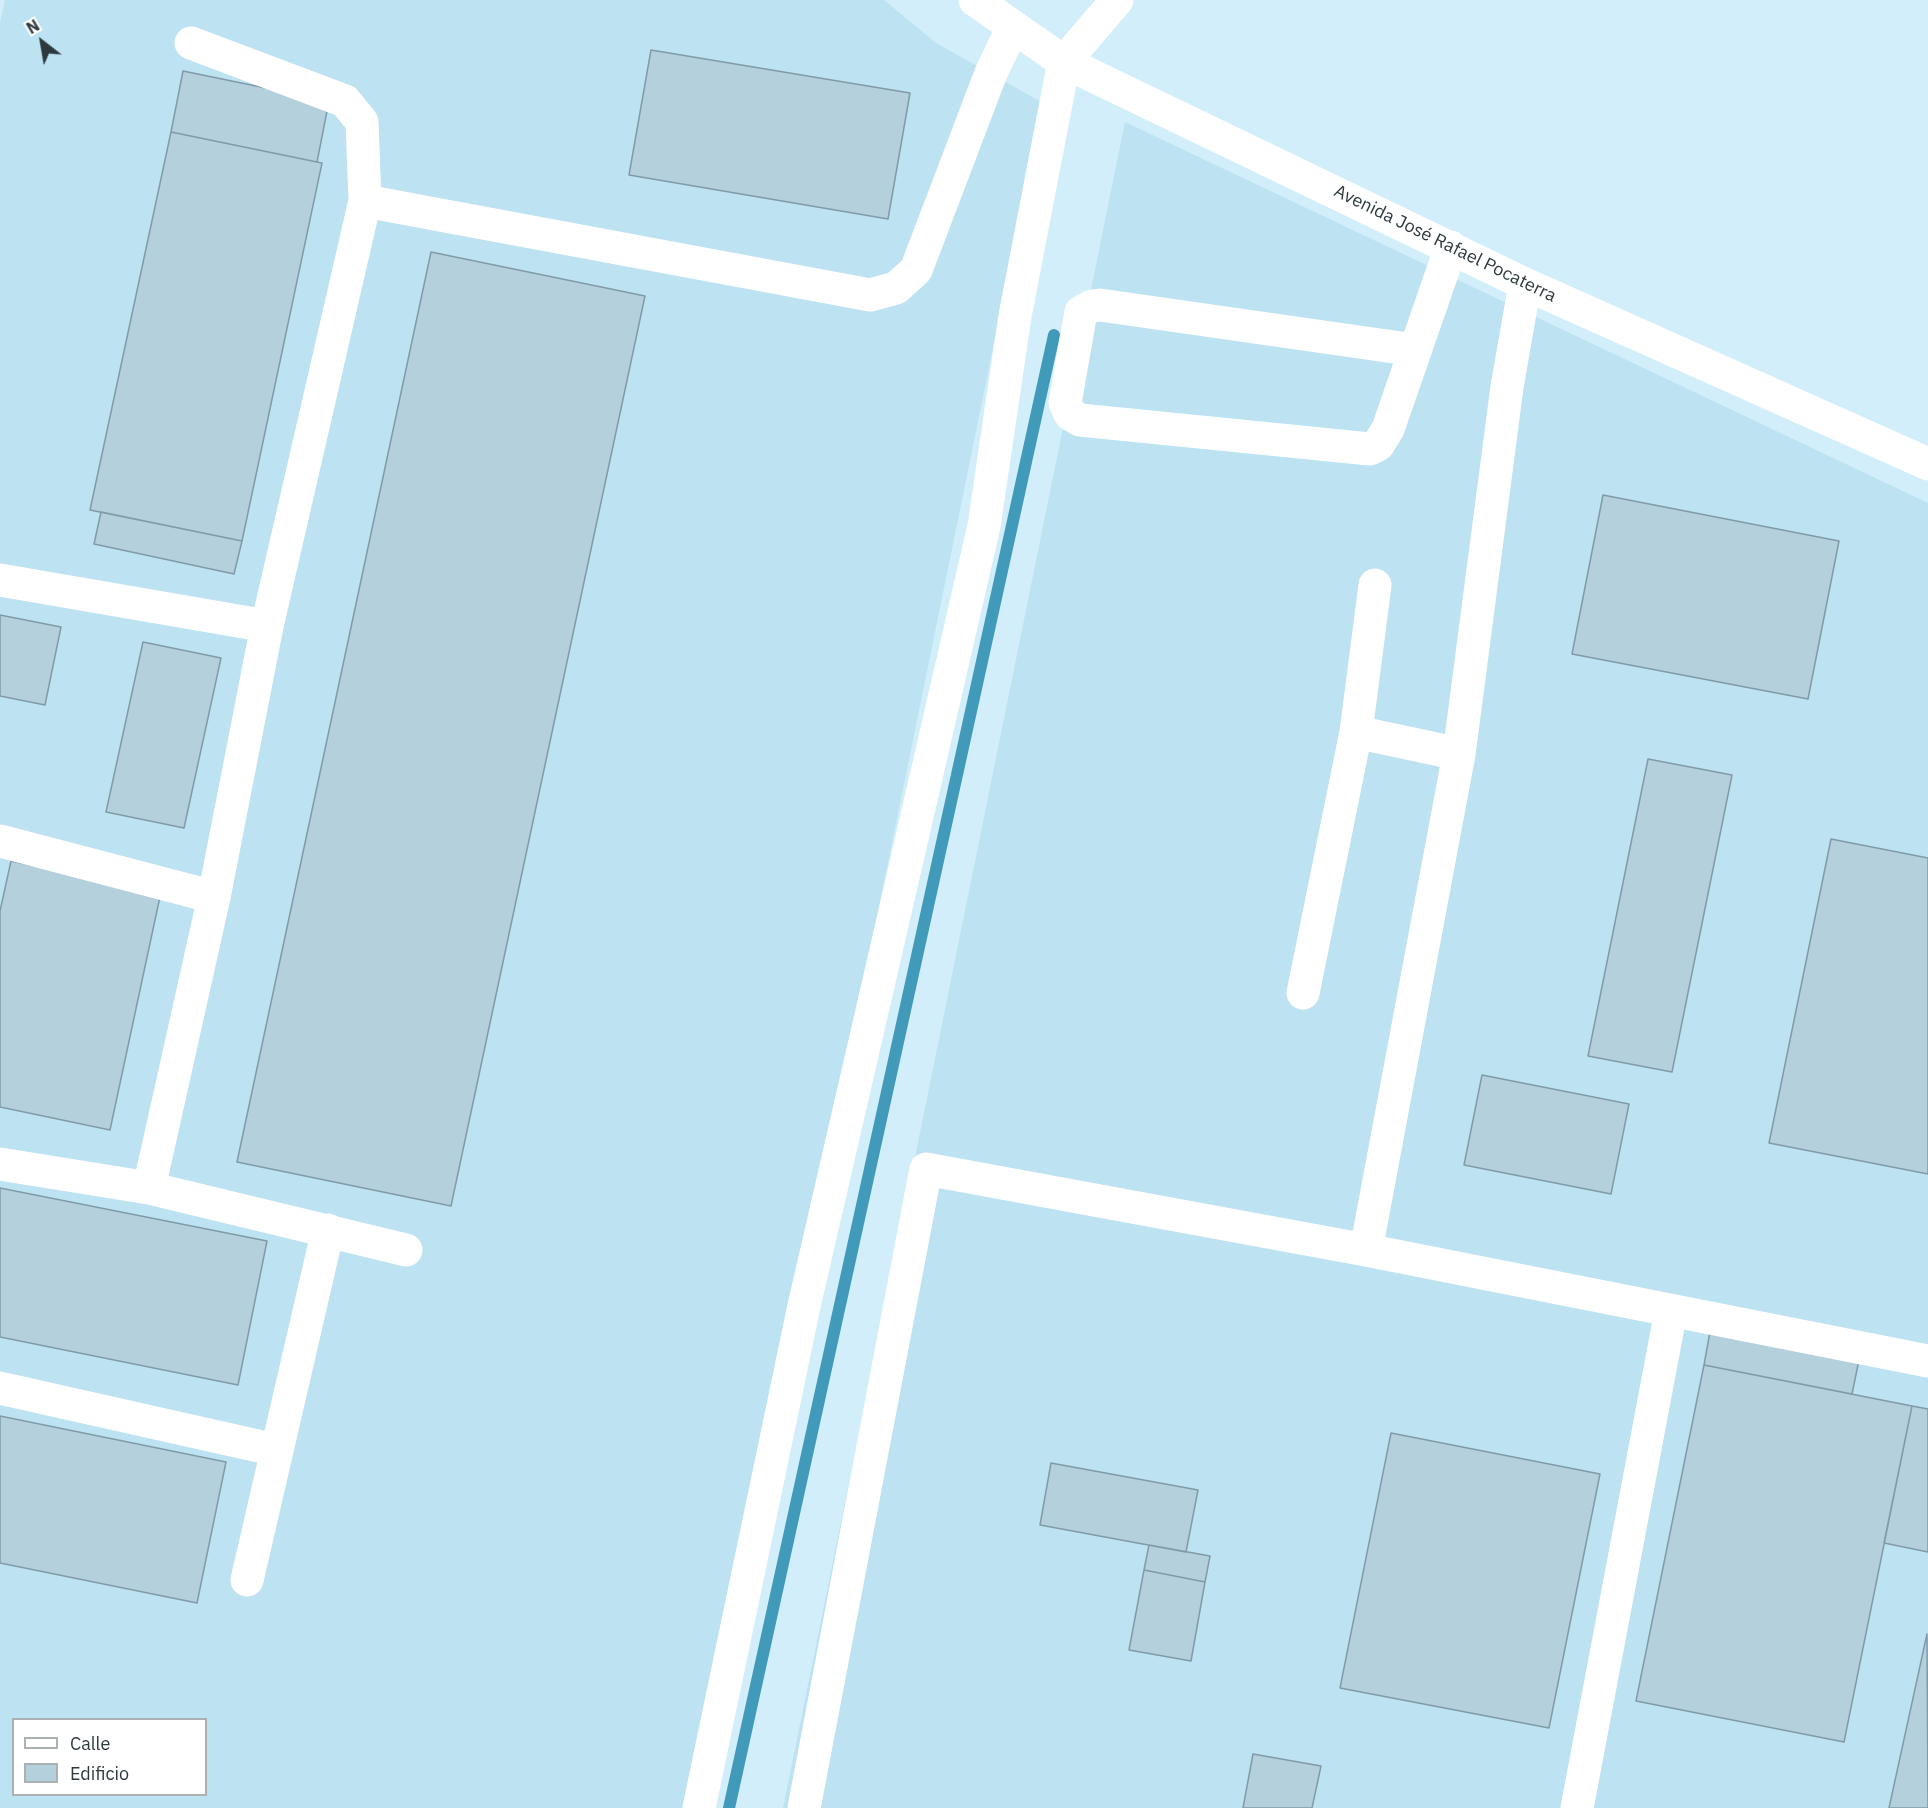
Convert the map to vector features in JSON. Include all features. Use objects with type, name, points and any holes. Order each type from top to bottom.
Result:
[{"type":"street","name":"Avenida José Rafael Pocaterra","points":[[975,0],[1064,62],[1525,284],[1928,464]]},
{"type":"street","points":[[699,1808],[804,1306],[984,526],[1015,316],[1064,62],[1118,0]]},
{"type":"street","points":[[365,201],[870,294],[896,288],[916,270],[991,72],[1013,27]]},
{"type":"street","points":[[149,1188],[214,897],[267,626],[365,201],[362,122],[345,101],[190,43]]},
{"type":"street","points":[[1415,350],[1100,305],[1092,306],[1081,312],[1065,403],[1070,414],[1080,420],[1370,449],[1378,445],[1388,429],[1451,247]]},
{"type":"street","points":[[1366,1250],[1459,754],[1508,387],[1525,284]]},
{"type":"street","points":[[0,580],[267,626]]},
{"type":"street","points":[[1303,993],[1356,732],[1375,585]]},
{"type":"street","points":[[1356,732],[1459,754]]},
{"type":"street","points":[[0,841],[214,897]]},
{"type":"street","points":[[0,1164],[149,1188],[406,1250]]},
{"type":"street","points":[[804,1808],[926,1169],[1366,1250],[1928,1361]]},
{"type":"street","points":[[247,1580],[328,1230]]},
{"type":"street","points":[[1577,1808],[1671,1311]]},
{"type":"street","points":[[0,1388],[276,1450]]},
{"type":"shaded area","points":[[5,0],[884,0],[936,43],[1043,103],[695,1808],[0,1808],[0,23]]},
{"type":"shaded area","points":[[1125,122],[1928,503],[1928,1808],[783,1808]]},
{"type":"building","points":[[651,50],[910,93],[888,219],[629,175]]},
{"type":"building","points":[[183,71],[329,101],[317,162],[171,132]]},
{"type":"building","points":[[171,132],[322,163],[242,541],[90,510]]},
{"type":"building","points":[[431,252],[645,296],[451,1206],[237,1162]]},
{"type":"building","points":[[1603,495],[1839,541],[1808,699],[1572,654]]},
{"type":"building","points":[[101,512],[242,541],[234,574],[94,544]]},
{"type":"building","points":[[0,615],[61,627],[45,705],[0,696]]},
{"type":"building","points":[[143,642],[221,658],[184,828],[106,812]]},
{"type":"building","points":[[1648,759],[1732,775],[1672,1072],[1588,1056]]},
{"type":"building","points":[[1831,839],[1928,858],[1928,1174],[1769,1143]]},
{"type":"building","points":[[11,861],[161,892],[110,1130],[0,1107],[0,911]]},
{"type":"building","points":[[1482,1075],[1629,1104],[1611,1194],[1464,1165]]},
{"type":"building","points":[[0,1188],[267,1241],[238,1385],[0,1337]]},
{"type":"building","points":[[1711,1326],[1860,1355],[1852,1394],[1704,1365]]},
{"type":"building","points":[[1704,1365],[1912,1406],[1844,1742],[1636,1701]]},
{"type":"building","points":[[1912,1406],[1928,1409],[1928,1552],[1884,1543]]},
{"type":"building","points":[[0,1416],[226,1462],[197,1603],[0,1563]]},
{"type":"building","points":[[1391,1433],[1600,1474],[1549,1728],[1340,1688]]},
{"type":"building","points":[[1051,1463],[1198,1490],[1186,1552],[1040,1525]]},
{"type":"building","points":[[1149,1545],[1210,1556],[1205,1582],[1144,1570]]},
{"type":"building","points":[[1144,1570],[1205,1582],[1191,1661],[1129,1650]]},
{"type":"building","points":[[1927,1634],[1928,1808],[1889,1808]]},
{"type":"building","points":[[1253,1754],[1321,1766],[1312,1808],[1243,1808]]},
{"type":"waterway","points":[[729,1808],[1054,335]]}]
